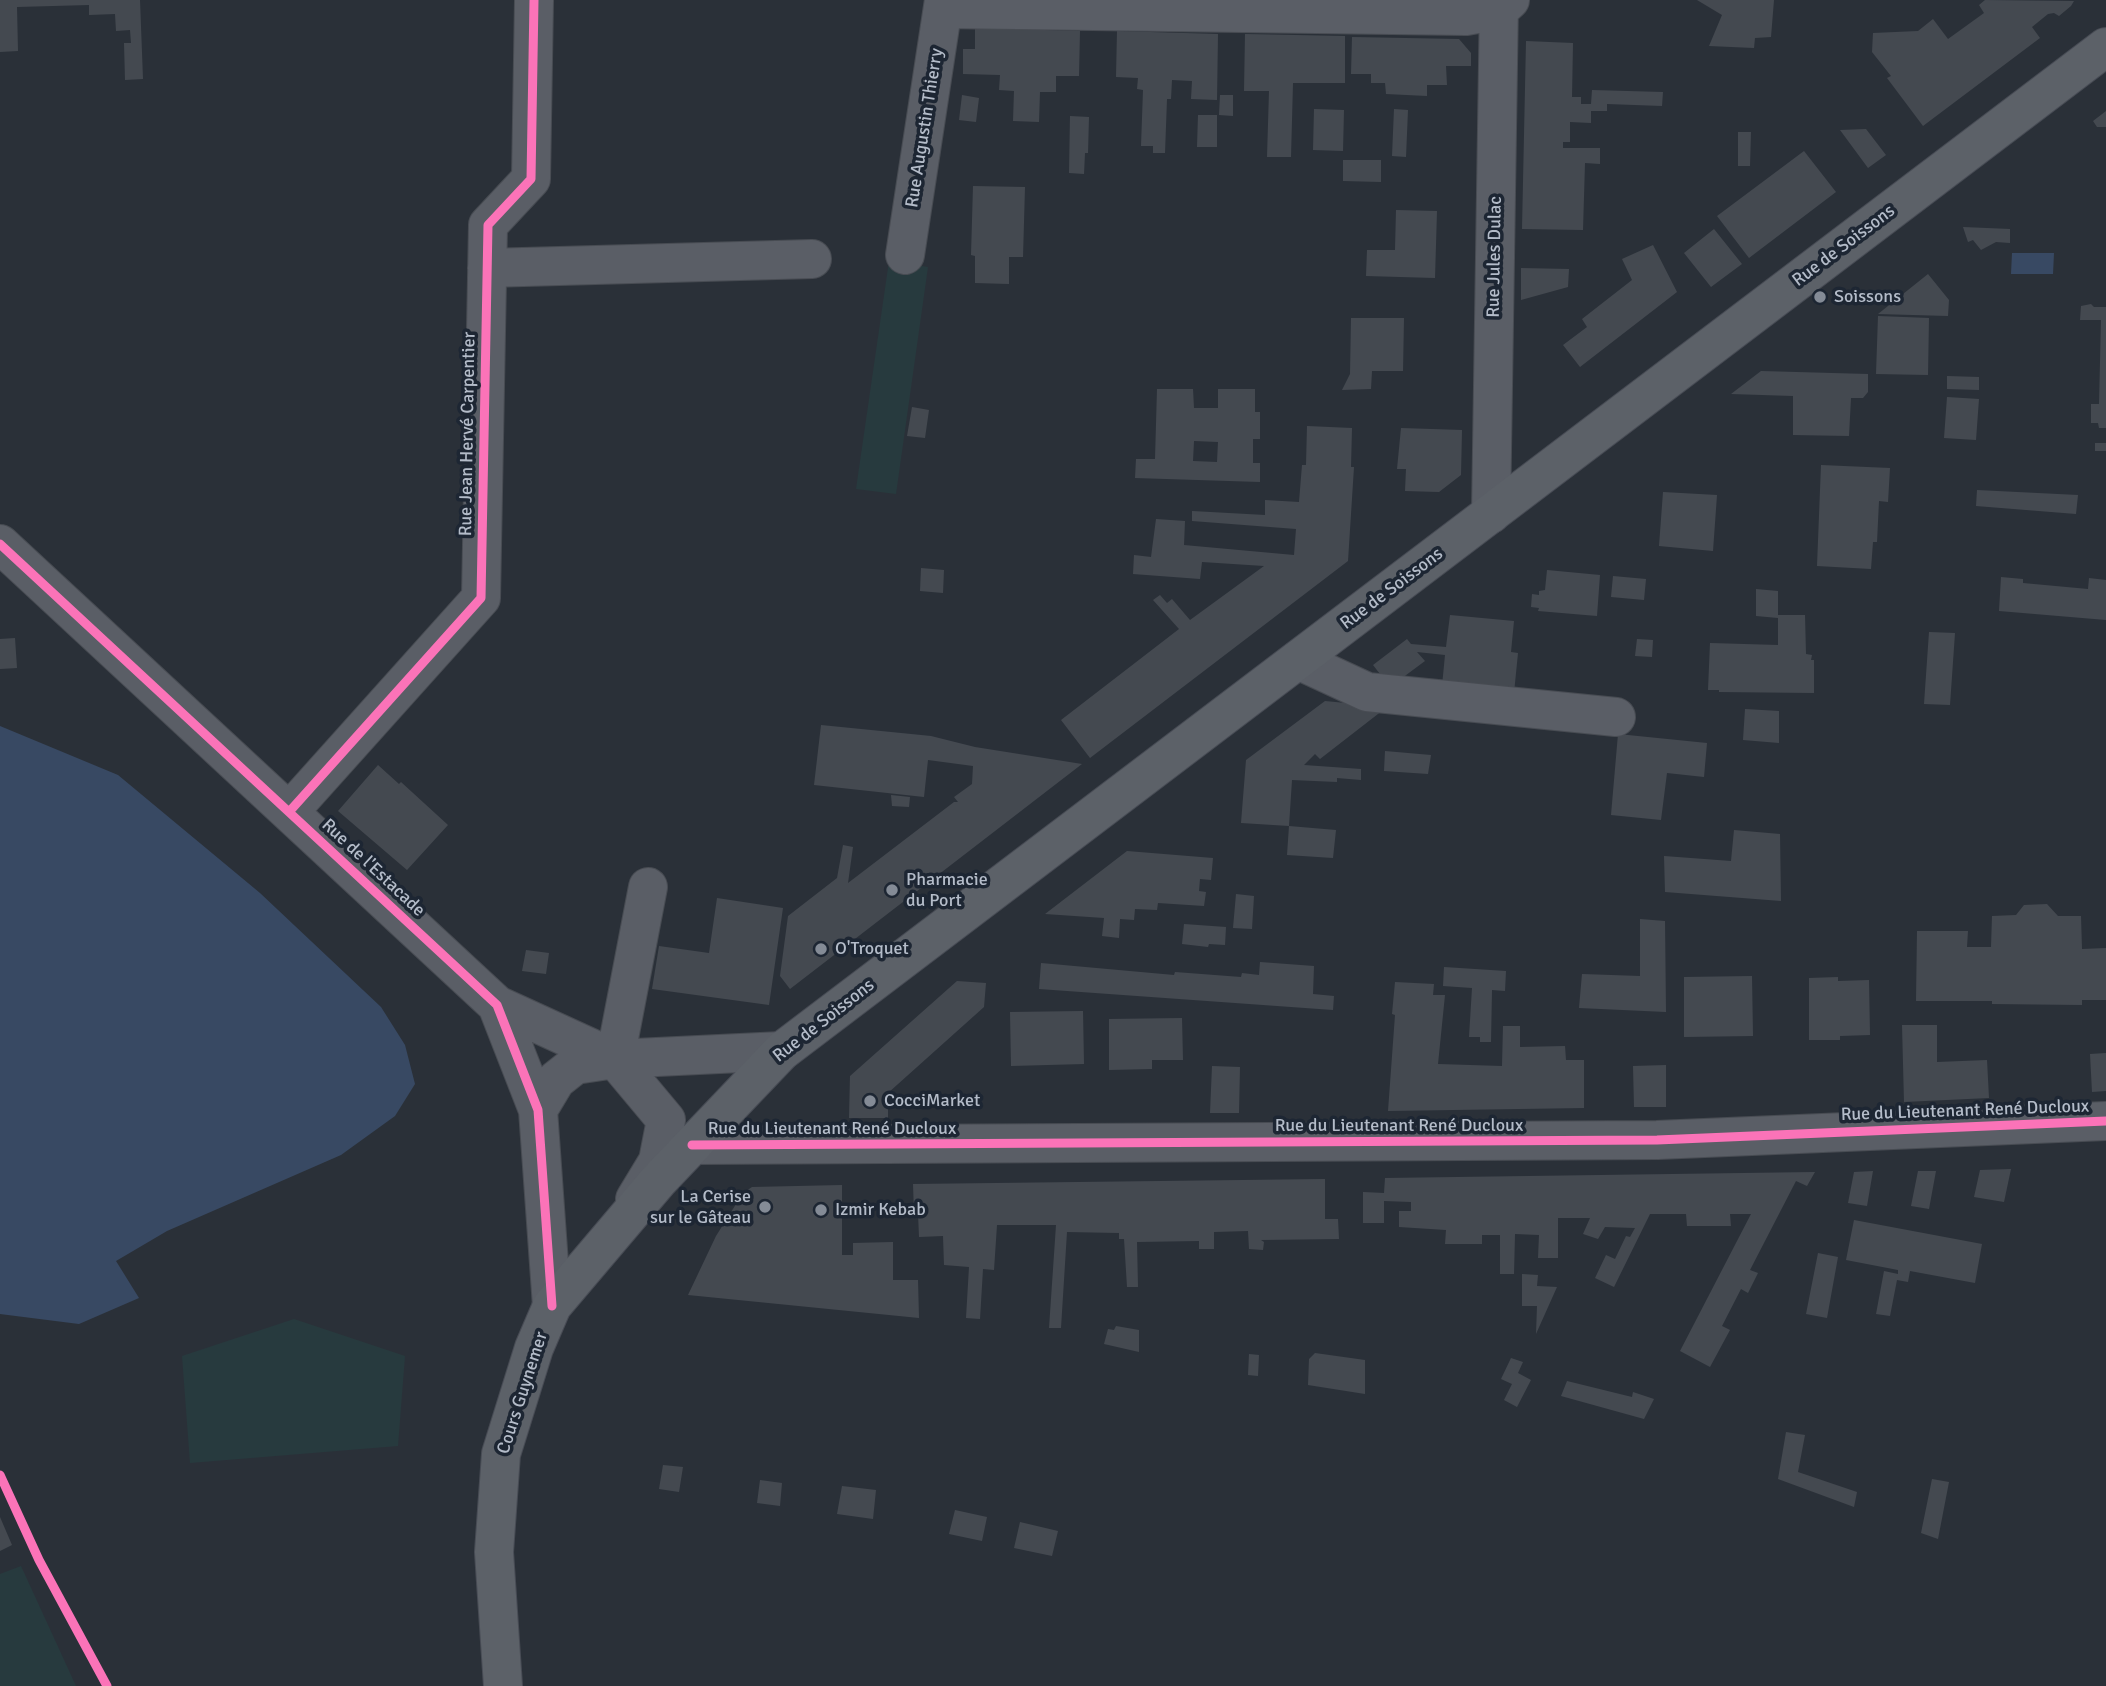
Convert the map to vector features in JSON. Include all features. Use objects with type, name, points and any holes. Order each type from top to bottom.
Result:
[{"type":"main road","name":"Rue de Soissons","points":[[658,1181],[782,1051],[2106,47]]},
{"type":"main road","name":"Cours Guynemer","points":[[503,1686],[494,1552],[501,1454],[534,1348],[552,1306],[658,1181]]},
{"type":"street","name":"Rue Jean Hervé Carpentier","points":[[289,812],[481,598],[488,225],[531,179],[534,0]]},
{"type":"street","points":[[943,4],[1466,16],[1503,3]]},
{"type":"street","name":"Rue Jules Dulac","points":[[1491,514],[1503,3]]},
{"type":"street","name":"Rue Augustin Thierry","points":[[905,255],[943,4]]},
{"type":"street","points":[[487,268],[812,259]]},
{"type":"street","name":"Rue de l'Estacade","points":[[0,544],[497,1005],[538,1110],[552,1306]]},
{"type":"street","points":[[1298,660],[1367,692],[1616,717]]},
{"type":"street","points":[[615,1059],[648,887]]},
{"type":"street","points":[[497,1005],[615,1059],[666,1120],[658,1161],[617,1230]]},
{"type":"street","points":[[538,1110],[556,1080],[575,1065],[615,1059],[782,1051]]},
{"type":"street","name":"Rue du Lieutenant René Ducloux","points":[[692,1145],[1657,1140],[2106,1121]]},
{"type":"green space","points":[[889,261],[928,267],[896,494],[856,489]]},
{"type":"green space","points":[[294,1319],[405,1356],[398,1446],[190,1463],[182,1356]]},
{"type":"green space","points":[[21,1566],[76,1686],[0,1686],[0,1574]]},
{"type":"water","points":[[2012,253],[2054,253],[2053,274],[2011,274]]},
{"type":"water","points":[[0,726],[118,775],[260,893],[381,1007],[405,1045],[415,1084],[395,1116],[341,1155],[167,1231],[116,1261],[139,1298],[79,1324],[0,1314]]},
{"type":"building","points":[[0,0],[140,0],[143,79],[125,80],[124,43],[131,43],[130,30],[116,31],[115,14],[89,15],[89,5],[17,7],[18,51],[0,52]]},
{"type":"building","points":[[1697,0],[1774,0],[1771,37],[1755,38],[1754,48],[1709,46],[1722,15]]},
{"type":"building","points":[[1985,0],[2074,1],[2059,16],[2048,14],[2032,27],[2040,38],[1923,126],[1887,78],[1891,76],[1872,52],[1873,33],[1918,31],[1933,19],[1948,39],[1984,13],[1979,5]]},
{"type":"building","points":[[975,28],[1080,31],[1079,76],[1056,76],[1056,92],[1040,92],[1039,122],[1013,121],[1014,91],[999,90],[1000,75],[963,74],[963,49],[975,49]]},
{"type":"building","points":[[1117,31],[1218,34],[1217,100],[1191,99],[1192,81],[1172,80],[1171,99],[1167,99],[1165,153],[1153,153],[1153,146],[1141,146],[1143,90],[1137,89],[1138,78],[1116,77]]},
{"type":"building","points":[[1245,34],[1345,36],[1345,83],[1293,83],[1291,157],[1267,157],[1269,91],[1244,91]]},
{"type":"building","points":[[1352,37],[1459,39],[1471,53],[1471,66],[1446,66],[1447,85],[1427,85],[1427,96],[1386,94],[1385,83],[1371,83],[1371,74],[1351,74]]},
{"type":"building","points":[[1526,41],[1573,43],[1572,97],[1581,97],[1581,104],[1591,104],[1592,90],[1663,92],[1662,106],[1607,104],[1607,111],[1591,111],[1591,123],[1570,122],[1570,142],[1563,142],[1563,148],[1600,148],[1600,164],[1585,163],[1583,230],[1522,229]]},
{"type":"building","points":[[962,95],[979,98],[976,122],[959,120]]},
{"type":"building","points":[[1220,95],[1233,95],[1233,116],[1219,115]]},
{"type":"building","points":[[1314,109],[1344,110],[1343,151],[1313,150]]},
{"type":"building","points":[[1394,109],[1408,110],[1406,157],[1392,156]]},
{"type":"building","points":[[2106,111],[2106,127],[2097,127],[2093,121]]},
{"type":"building","points":[[1198,115],[1217,115],[1217,147],[1197,147]]},
{"type":"building","points":[[1070,116],[1089,117],[1088,153],[1085,153],[1084,174],[1069,173]]},
{"type":"building","points":[[1866,129],[1886,155],[1868,168],[1840,130]]},
{"type":"building","points":[[1738,132],[1751,132],[1750,166],[1738,166]]},
{"type":"building","points":[[1804,151],[1836,192],[1749,258],[1717,216]]},
{"type":"building","points":[[1343,160],[1381,160],[1381,182],[1343,181]]},
{"type":"building","points":[[973,186],[1025,187],[1023,257],[1009,257],[1009,284],[975,283],[975,256],[971,255]]},
{"type":"building","points":[[1396,210],[1437,211],[1435,278],[1366,276],[1367,250],[1395,250]]},
{"type":"building","points":[[1963,227],[2010,229],[2010,243],[1996,242],[1981,250],[1973,240],[1968,242]]},
{"type":"building","points":[[1714,229],[1742,264],[1711,287],[1684,253]]},
{"type":"building","points":[[1653,245],[1677,292],[1580,367],[1563,345],[1587,327],[1582,319],[1632,280],[1622,259]]},
{"type":"building","points":[[1521,268],[1569,269],[1568,287],[1521,300]]},
{"type":"building","points":[[1928,274],[1949,300],[1948,316],[1878,314]]},
{"type":"building","points":[[2091,304],[2094,307],[2106,307],[2106,428],[2099,428],[2098,423],[2091,423],[2091,404],[2099,404],[2101,320],[2080,320],[2081,306]]},
{"type":"building","points":[[1878,316],[1929,318],[1928,375],[1876,374]]},
{"type":"building","points":[[1351,318],[1404,318],[1403,371],[1372,371],[1371,389],[1342,390],[1350,374]]},
{"type":"building","points":[[1761,371],[1868,374],[1868,392],[1863,398],[1851,398],[1849,436],[1793,435],[1793,396],[1731,394]]},
{"type":"building","points":[[1947,376],[1979,377],[1979,390],[1947,389]]},
{"type":"building","points":[[1157,389],[1193,389],[1194,408],[1218,408],[1218,389],[1255,389],[1255,412],[1260,412],[1260,439],[1253,439],[1253,463],[1260,463],[1260,482],[1135,478],[1136,459],[1155,459]],"holes":[[[1194,441],[1218,442],[1217,462],[1193,461]]]},
{"type":"building","points":[[1947,397],[1979,399],[1976,440],[1944,438]]},
{"type":"building","points":[[912,407],[929,410],[925,438],[907,436]]},
{"type":"building","points":[[1307,426],[1352,428],[1351,467],[1354,467],[1348,561],[1090,758],[1061,720],[1179,629],[1153,600],[1160,595],[1167,603],[1172,599],[1190,620],[1264,566],[1202,562],[1200,579],[1133,574],[1134,555],[1151,557],[1156,519],[1185,521],[1184,545],[1294,555],[1296,529],[1192,521],[1192,511],[1265,515],[1265,500],[1299,502],[1302,465],[1306,465]]},
{"type":"building","points":[[1401,428],[1462,430],[1461,475],[1439,492],[1405,491],[1406,469],[1397,469]]},
{"type":"building","points":[[2095,443],[2106,443],[2106,451],[2095,451]]},
{"type":"building","points":[[1821,465],[1890,468],[1888,502],[1879,501],[1877,542],[1873,542],[1871,569],[1817,566]]},
{"type":"building","points":[[1977,490],[2078,495],[2076,514],[1976,506]]},
{"type":"building","points":[[1663,492],[1717,495],[1713,551],[1659,546]]},
{"type":"building","points":[[921,568],[944,570],[943,593],[920,591]]},
{"type":"building","points":[[1547,570],[1600,575],[1597,616],[1538,611],[1539,608],[1531,607],[1532,594],[1539,595],[1539,591],[1545,590]]},
{"type":"building","points":[[1613,576],[1646,579],[1644,600],[1611,597]]},
{"type":"building","points":[[2001,577],[2023,579],[2023,583],[2088,589],[2089,578],[2106,580],[2106,620],[1999,611]]},
{"type":"building","points":[[1756,589],[1778,591],[1778,615],[1805,615],[1806,654],[1812,655],[1811,660],[1814,660],[1814,693],[1708,690],[1710,643],[1778,645],[1778,618],[1756,616]]},
{"type":"building","points":[[1450,615],[1514,621],[1511,652],[1518,653],[1514,693],[1442,686],[1445,655],[1417,652],[1425,661],[1390,687],[1373,665],[1407,639],[1411,644],[1446,647]]},
{"type":"building","points":[[1929,632],[1955,633],[1950,705],[1924,704]]},
{"type":"building","points":[[15,638],[17,668],[0,669],[0,639]]},
{"type":"building","points":[[1637,639],[1653,640],[1652,657],[1635,656]]},
{"type":"building","points":[[1325,701],[1387,707],[1320,759],[1315,754],[1304,765],[1361,769],[1361,780],[1292,780],[1289,826],[1241,823],[1246,760]]},
{"type":"building","points":[[1745,709],[1779,711],[1779,743],[1743,740]]},
{"type":"building","points":[[821,725],[931,736],[975,747],[1082,764],[790,989],[780,976],[788,916],[837,878],[843,845],[853,847],[848,883],[954,802],[958,802],[954,797],[972,784],[973,766],[928,760],[924,797],[814,785]]},
{"type":"building","points":[[1618,734],[1707,743],[1704,777],[1667,773],[1661,820],[1611,815]]},
{"type":"building","points":[[1385,751],[1431,755],[1428,774],[1384,771]]},
{"type":"building","points":[[378,765],[448,825],[407,870],[338,811]]},
{"type":"building","points":[[891,795],[910,797],[909,807],[892,806]]},
{"type":"building","points":[[1289,826],[1336,830],[1333,858],[1287,855]]},
{"type":"building","points":[[1734,830],[1780,834],[1781,901],[1665,892],[1664,856],[1731,861]]},
{"type":"building","points":[[1127,851],[1213,858],[1211,880],[1200,879],[1199,891],[1206,892],[1204,906],[1158,903],[1157,910],[1135,909],[1134,920],[1120,919],[1119,938],[1102,936],[1104,918],[1045,914]]},
{"type":"building","points":[[1236,894],[1254,896],[1252,929],[1233,928]]},
{"type":"building","points":[[717,898],[783,908],[769,1005],[652,989],[659,946],[709,953]]},
{"type":"building","points":[[2047,904],[2058,916],[2081,916],[2082,949],[2106,948],[2106,1000],[2082,1000],[2082,1005],[1916,1001],[1917,931],[1968,931],[1967,947],[1991,947],[1992,916],[2016,915],[2024,905]]},
{"type":"building","points":[[1640,919],[1665,921],[1666,1012],[1579,1008],[1582,974],[1640,976]]},
{"type":"building","points":[[1184,924],[1226,927],[1225,945],[1209,944],[1208,947],[1182,944]]},
{"type":"building","points":[[526,950],[549,953],[546,974],[522,971]]},
{"type":"building","points":[[1260,962],[1314,966],[1313,994],[1334,996],[1333,1010],[1039,989],[1041,963],[1174,975],[1175,972],[1241,977],[1242,973],[1259,975]]},
{"type":"building","points":[[1444,967],[1506,971],[1505,991],[1492,990],[1491,1042],[1480,1042],[1480,1037],[1469,1037],[1472,988],[1443,986]]},
{"type":"building","points":[[1752,976],[1753,1036],[1684,1037],[1684,977]]},
{"type":"building","points":[[1838,977],[1838,981],[1869,980],[1870,1035],[1840,1036],[1840,1040],[1809,1040],[1809,978]]},
{"type":"building","points":[[957,981],[986,983],[984,1007],[888,1093],[888,1118],[849,1118],[850,1076]]},
{"type":"building","points":[[1395,982],[1434,984],[1433,995],[1445,995],[1438,1064],[1502,1066],[1503,1026],[1520,1026],[1520,1047],[1565,1046],[1566,1060],[1584,1060],[1584,1108],[1388,1111]]},
{"type":"building","points":[[1083,1011],[1084,1064],[1011,1066],[1010,1012]]},
{"type":"building","points":[[1182,1018],[1183,1060],[1152,1060],[1152,1069],[1109,1070],[1109,1019]]},
{"type":"building","points":[[1902,1025],[1937,1025],[1937,1062],[1987,1060],[1989,1098],[1904,1102]]},
{"type":"building","points":[[2106,1053],[2106,1091],[2092,1092],[2090,1054]]},
{"type":"building","points":[[1666,1065],[1666,1107],[1634,1107],[1633,1066]]},
{"type":"building","points":[[1212,1066],[1240,1067],[1239,1113],[1210,1113]]},
{"type":"building","points":[[2011,1169],[2004,1202],[1974,1197],[1980,1170]]},
{"type":"building","points":[[1873,1171],[1867,1206],[1848,1203],[1854,1172]]},
{"type":"building","points":[[1918,1171],[1936,1171],[1929,1209],[1911,1206]]},
{"type":"building","points":[[1815,1172],[1807,1186],[1796,1181],[1750,1270],[1758,1273],[1748,1293],[1741,1289],[1722,1326],[1730,1330],[1710,1367],[1680,1351],[1751,1214],[1730,1214],[1731,1226],[1687,1226],[1686,1214],[1650,1214],[1614,1287],[1595,1278],[1606,1255],[1615,1259],[1626,1236],[1630,1237],[1635,1228],[1605,1227],[1598,1239],[1583,1234],[1590,1218],[1558,1218],[1558,1258],[1538,1258],[1539,1235],[1515,1234],[1514,1274],[1500,1274],[1500,1235],[1482,1235],[1482,1244],[1445,1244],[1446,1230],[1399,1227],[1399,1211],[1411,1211],[1411,1202],[1384,1201],[1384,1223],[1363,1223],[1363,1192],[1384,1193],[1385,1178]]},
{"type":"building","points":[[1325,1179],[1325,1219],[1338,1219],[1339,1239],[1261,1240],[1264,1242],[1263,1250],[1249,1249],[1248,1231],[1214,1232],[1214,1249],[1199,1249],[1199,1241],[1137,1242],[1138,1287],[1127,1287],[1124,1239],[1119,1239],[1119,1233],[1067,1232],[1061,1328],[1049,1328],[1056,1225],[997,1225],[994,1270],[983,1269],[980,1319],[966,1318],[969,1267],[944,1265],[943,1236],[919,1237],[918,1213],[914,1213],[913,1184]]},
{"type":"building","points":[[842,1185],[842,1255],[853,1255],[853,1243],[893,1242],[893,1280],[918,1280],[919,1318],[688,1295],[716,1236],[743,1193],[752,1187]]},
{"type":"building","points":[[1854,1220],[1982,1244],[1975,1283],[1910,1271],[1908,1282],[1897,1280],[1890,1316],[1876,1314],[1884,1271],[1898,1274],[1898,1270],[1846,1260]]},
{"type":"building","points":[[1818,1253],[1838,1257],[1827,1318],[1806,1314]]},
{"type":"building","points":[[1522,1274],[1538,1275],[1537,1286],[1557,1287],[1536,1334],[1537,1306],[1522,1306]]},
{"type":"building","points":[[1116,1326],[1139,1330],[1139,1352],[1104,1344],[1108,1329],[1114,1330]]},
{"type":"building","points":[[1315,1353],[1365,1360],[1365,1394],[1308,1385],[1309,1359]]},
{"type":"building","points":[[1249,1354],[1259,1355],[1258,1376],[1248,1375]]},
{"type":"building","points":[[1511,1358],[1523,1362],[1518,1373],[1531,1380],[1517,1407],[1504,1400],[1512,1384],[1501,1379]]},
{"type":"building","points":[[1567,1381],[1632,1397],[1633,1392],[1654,1399],[1644,1419],[1561,1396]]},
{"type":"building","points":[[1786,1432],[1805,1435],[1798,1472],[1857,1492],[1854,1507],[1778,1479]]},
{"type":"building","points":[[663,1465],[683,1467],[679,1492],[659,1489]]},
{"type":"building","points":[[1932,1479],[1949,1482],[1938,1539],[1921,1533]]},
{"type":"building","points":[[760,1480],[782,1483],[780,1506],[757,1503]]},
{"type":"building","points":[[842,1486],[876,1490],[873,1519],[837,1514]]},
{"type":"building","points":[[955,1510],[987,1517],[982,1541],[949,1534]]},
{"type":"building","points":[[0,1517],[12,1545],[0,1551]]},
{"type":"building","points":[[1020,1522],[1058,1531],[1052,1556],[1014,1548]]},
{"type":"cycle path","points":[[289,812],[481,598],[488,225],[531,179],[534,0]]},
{"type":"cycle path","points":[[0,544],[497,1005],[538,1110],[552,1306]]},
{"type":"cycle path","points":[[692,1145],[1657,1140],[2106,1121]]},
{"type":"cycle path","points":[[0,1475],[39,1560],[107,1686]]},
{"type":"place","name":"Soissons","points":[[1820,297]]},
{"type":"place","name":"Pharmacie du Port","points":[[892,890]]},
{"type":"place","name":"O'Troquet","points":[[821,949]]},
{"type":"place","name":"CocciMarket","points":[[870,1101]]},
{"type":"place","name":"La Cerise sur le Gâteau","points":[[765,1207]]},
{"type":"place","name":"Izmir Kebab","points":[[821,1210]]}]
